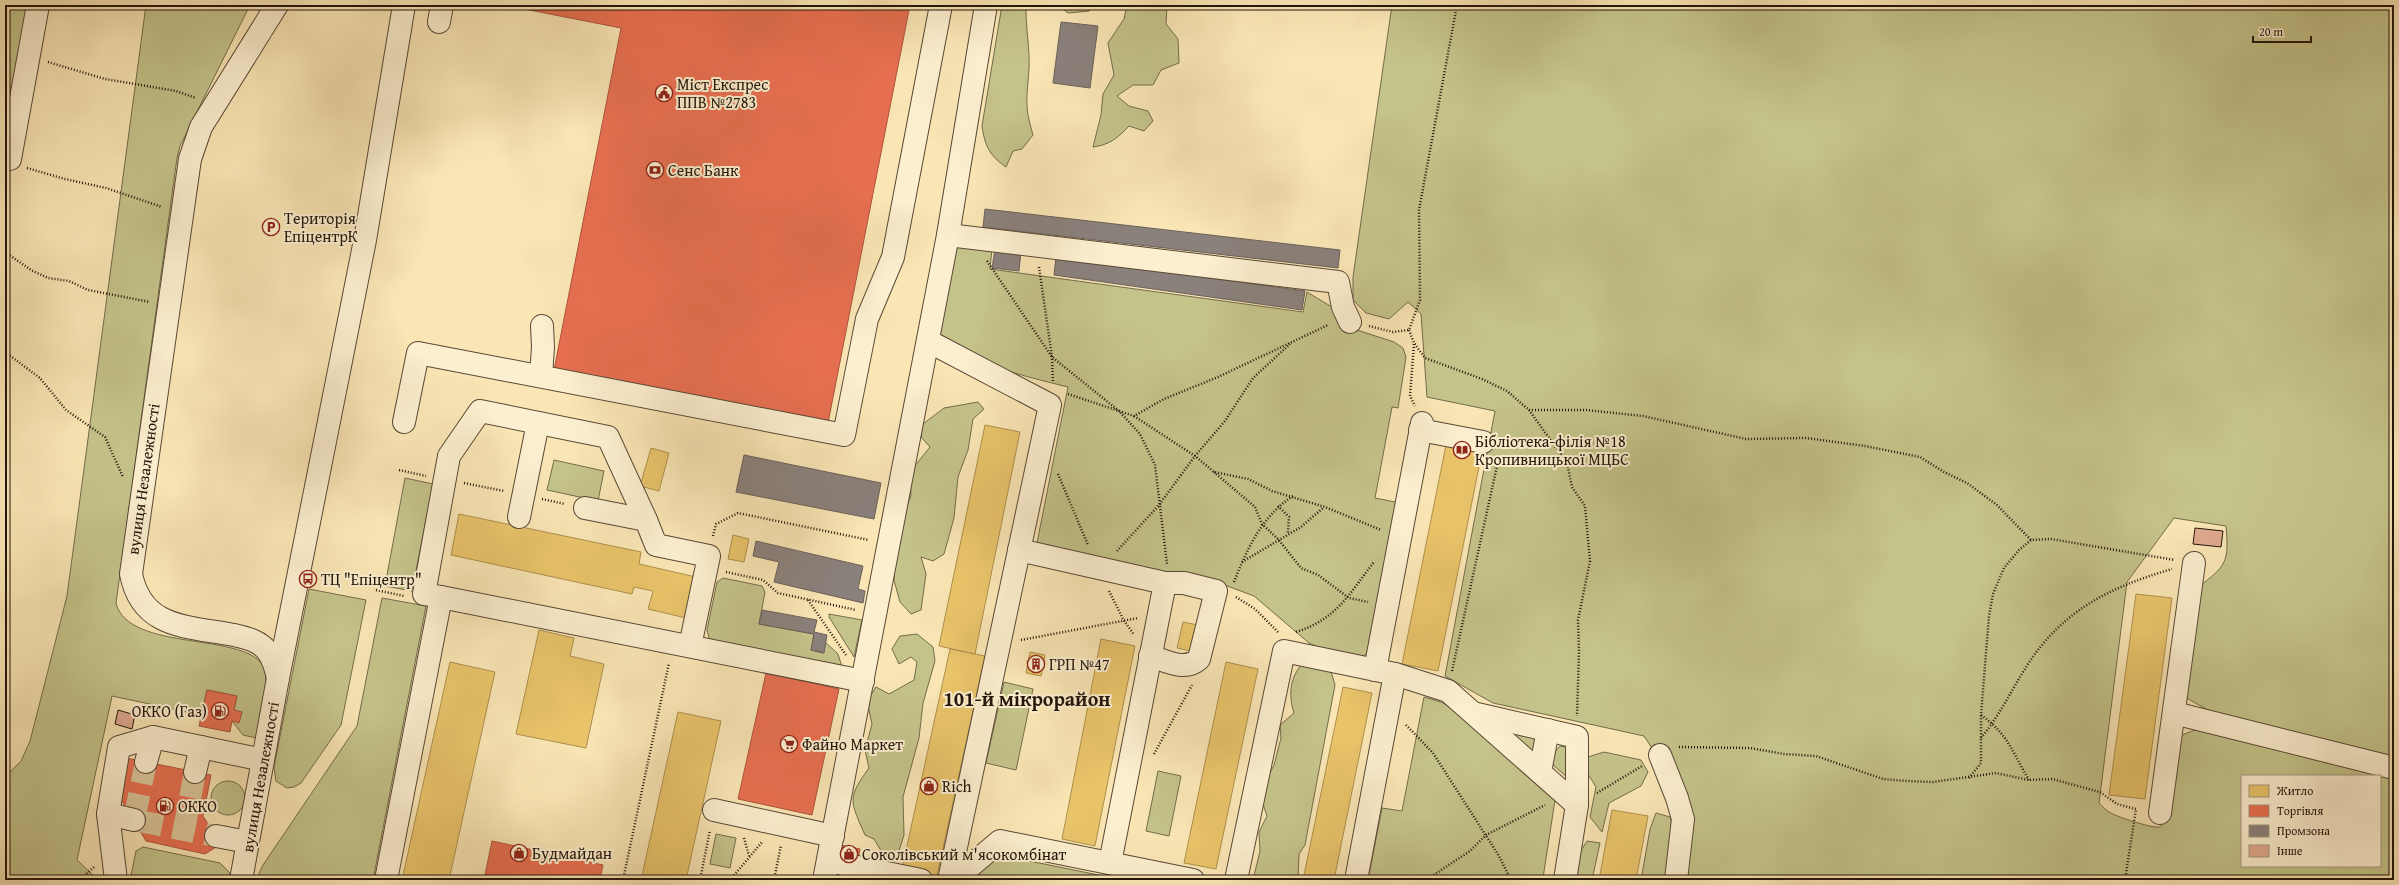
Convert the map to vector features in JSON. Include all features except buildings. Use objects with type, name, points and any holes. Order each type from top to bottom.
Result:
[{"type":"street","points":[[10,159],[38,5]]},
{"type":"street","name":"вулиця Незалежності","points":[[241,880],[278,678],[274,662],[268,652],[258,642],[243,637],[168,622],[148,611],[140,601],[134,588],[131,574],[168,306],[195,141],[201,127],[277,5]]},
{"type":"street","points":[[278,678],[365,240],[404,5]]},
{"type":"street","points":[[404,422],[418,353],[844,435],[867,319],[893,257],[941,5]]},
{"type":"street","points":[[920,880],[826,871],[948,235],[986,5]]},
{"type":"street","points":[[948,235],[1338,282],[1343,307],[1350,322]]},
{"type":"street","points":[[541,376],[543,347],[542,326]]},
{"type":"street","points":[[928,341],[1052,397],[949,880]]},
{"type":"street","points":[[386,880],[432,596],[449,456],[480,411],[608,437],[656,544],[708,562],[681,645]]},
{"type":"street","points":[[519,517],[538,423]]},
{"type":"street","points":[[1356,880],[1388,708],[1385,672],[1386,616],[1421,427],[1483,442]]},
{"type":"street","points":[[585,508],[646,520]]},
{"type":"street","points":[[1020,550],[1100,569],[1216,591],[1199,659],[1192,665],[1184,666],[1150,656]]},
{"type":"street","points":[[2160,813],[2194,563]]},
{"type":"street","points":[[1110,863],[1158,616],[1174,583]]},
{"type":"street","points":[[432,596],[863,681]]},
{"type":"street","points":[[1236,880],[1283,644],[1448,691],[1476,714],[1577,805]]},
{"type":"street","points":[[2174,713],[2394,768]]},
{"type":"street","points":[[1476,714],[1577,737],[1577,805],[1565,880]]},
{"type":"street","points":[[1540,772],[1548,730]]},
{"type":"street","points":[[116,880],[108,814],[119,747],[153,737],[263,760]]},
{"type":"street","points":[[146,762],[153,737]]},
{"type":"street","points":[[195,772],[201,747]]},
{"type":"street","points":[[1660,755],[1677,798],[1683,819],[1676,880]]},
{"type":"street","points":[[714,810],[833,836]]},
{"type":"street","points":[[108,814],[134,820]]},
{"type":"street","points":[[216,836],[248,842]]},
{"type":"street","points":[[954,880],[1000,841],[1193,880]]},
{"type":"path","points":[[1457,5],[1418,210],[1420,300],[1409,330],[1414,343],[1424,358],[1482,379],[1507,391],[1530,410],[1567,463],[1572,487],[1585,506],[1590,562],[1578,620],[1577,737]]},
{"type":"path","points":[[29,57],[105,79],[176,91],[215,104]]},
{"type":"path","points":[[10,159],[34,171],[106,188],[182,214]]},
{"type":"path","points":[[973,238],[1014,304],[1052,357],[1118,411],[1140,434],[1155,466],[1167,566],[1174,583]]},
{"type":"path","points":[[1036,246],[1052,357],[1052,397],[1118,411],[1134,416],[1195,456],[1255,507],[1262,524],[1278,540],[1301,568],[1318,575],[1349,598],[1368,602],[1386,616]]},
{"type":"path","points":[[5,252],[31,270],[48,278],[69,281],[88,290],[168,306]]},
{"type":"path","points":[[1134,416],[1164,400],[1218,377],[1332,323],[1350,322],[1393,332],[1409,330]]},
{"type":"path","points":[[1100,569],[1159,505],[1195,456],[1225,421],[1253,378],[1292,341]]},
{"type":"path","points":[[1414,343],[1410,396],[1421,427]]},
{"type":"path","points":[[5,352],[40,378],[66,410],[105,437],[139,511]]},
{"type":"path","points":[[1530,410],[1586,410],[1643,416],[1746,439],[1806,438],[1864,446],[1920,457],[1944,472],[1968,483],[1997,505],[2031,540]]},
{"type":"path","points":[[1448,691],[1499,457],[1483,442]]},
{"type":"path","points":[[399,470],[445,480]]},
{"type":"path","points":[[1214,472],[1248,479],[1272,492],[1325,507],[1400,538]]},
{"type":"path","points":[[1278,506],[1289,517],[1288,534]]},
{"type":"path","points":[[1242,563],[1301,527],[1325,507]]},
{"type":"path","points":[[876,614],[778,593],[763,580],[708,562],[716,524],[738,513],[889,544]]},
{"type":"path","points":[[1969,778],[1980,762],[1981,715],[1989,616],[1994,594],[2004,568],[2031,540],[2051,539],[2194,563]]},
{"type":"path","points":[[1216,591],[1240,598],[1255,609],[1283,644],[1332,614],[1349,598],[1377,558]]},
{"type":"path","points":[[1981,739],[1993,724],[2029,663],[2066,619],[2113,590],[2143,578],[2194,563]]},
{"type":"path","points":[[376,590],[412,597],[432,596]]},
{"type":"path","points":[[808,599],[863,681]]},
{"type":"path","points":[[1000,644],[1123,619],[1158,616]]},
{"type":"path","points":[[623,880],[681,645]]},
{"type":"path","points":[[1388,708],[1433,753],[1486,835],[1511,880]]},
{"type":"path","points":[[1981,715],[1993,724],[2010,743],[2029,780]]},
{"type":"path","points":[[1426,880],[1470,850],[1486,835],[1555,800],[1577,805],[1660,755],[1682,746],[1750,748],[1784,754],[1816,756],[1883,779],[1933,782],[1996,773],[2029,780],[2052,779],[2074,783],[2100,792],[2117,804],[2160,813]]},
{"type":"path","points":[[2125,880],[2136,809]]},
{"type":"path","points":[[700,880],[714,810]]},
{"type":"path","points":[[730,880],[781,824]]},
{"type":"path","points":[[774,880],[781,824]]},
{"type":"shaded area","points":[[5,5],[29,5],[5,134]]},
{"type":"shaded area","points":[[146,5],[250,5],[180,146],[177,158],[116,603],[125,619],[142,629],[164,636],[236,649],[254,657],[264,668],[266,675],[265,692],[256,738],[243,735],[232,721],[239,722],[242,712],[234,710],[237,696],[207,690],[201,715],[112,696],[77,860],[98,880],[5,880],[5,777],[21,761],[30,741],[67,596]]},
{"type":"shaded area","points":[[1002,5],[1029,5],[1026,10],[1029,62],[1027,109],[1033,135],[1022,149],[1013,151],[1006,167],[992,154],[986,145],[982,126]]},
{"type":"shaded area","points":[[1058,5],[1095,5],[1089,11],[1068,13]]},
{"type":"shaded area","points":[[1127,5],[1167,5],[1166,24],[1178,39],[1179,63],[1161,70],[1153,85],[1133,85],[1117,96],[1129,106],[1148,111],[1153,121],[1144,131],[1129,126],[1113,140],[1104,145],[1093,147],[1101,115],[1103,94],[1114,75],[1108,43],[1124,19]]},
{"type":"shaded area","points":[[1392,5],[2394,5],[2394,758],[2215,714],[2181,695],[2198,587],[2215,574],[2224,562],[2227,538],[2226,526],[2174,518],[2127,582],[2099,803],[2107,811],[2120,817],[2149,826],[2162,826],[2167,818],[2178,743],[2182,735],[2197,729],[2394,777],[2394,880],[1684,880],[1686,800],[1644,736],[1493,703],[1445,676],[1495,411],[1427,397],[1421,314],[1408,302],[1389,319],[1366,313],[1353,300],[1353,277]]},
{"type":"shaded area","points":[[956,246],[992,249],[990,269],[1303,312],[1307,292],[1337,310],[1354,329],[1394,342],[1403,348],[1406,357],[1398,408],[1392,407],[1375,498],[1400,503],[1368,653],[1361,657],[1330,653],[1309,643],[1254,596],[1206,578],[1163,576],[1036,548],[1068,387],[1016,373],[984,362],[953,345],[938,334]]},
{"type":"shaded area","points":[[978,402],[984,409],[973,419],[968,450],[958,477],[954,518],[944,554],[933,561],[921,557],[926,574],[921,610],[911,614],[900,602],[894,580],[895,558],[903,517],[911,495],[910,472],[930,447],[921,437],[923,424],[944,408]]},
{"type":"shaded area","points":[[554,460],[604,471],[598,501],[547,490]]},
{"type":"shaded area","points":[[405,478],[433,484],[412,591],[385,586]]},
{"type":"shaded area","points":[[723,578],[762,586],[765,592],[759,624],[814,634],[811,650],[823,653],[825,642],[838,654],[842,667],[710,641],[707,630],[717,582]]},
{"type":"shaded area","points":[[309,589],[366,600],[341,725],[301,783],[294,787],[287,788],[276,781],[274,767]]},
{"type":"shaded area","points":[[382,598],[426,606],[373,880],[256,880],[263,865],[357,726]]},
{"type":"shaded area","points":[[829,614],[862,620],[854,657],[829,617]]},
{"type":"shaded area","points":[[917,634],[933,647],[935,661],[923,703],[919,738],[903,797],[904,835],[897,857],[891,860],[886,859],[874,839],[865,835],[856,814],[853,800],[857,786],[869,768],[865,750],[872,724],[867,701],[876,687],[889,694],[914,680],[917,662],[911,657],[899,664],[892,649],[900,636]]},
{"type":"shaded area","points":[[1304,662],[1330,668],[1335,685],[1305,845],[1299,854],[1298,880],[1253,880],[1260,851],[1259,832],[1267,816],[1263,804],[1263,786],[1274,765],[1281,738],[1280,725],[1294,713],[1291,699],[1293,679],[1299,667]]},
{"type":"shaded area","points":[[1004,682],[1033,689],[1016,770],[986,763]]},
{"type":"shaded area","points":[[1424,697],[1441,702],[1456,710],[1555,800],[1543,878],[1554,880],[1368,880],[1382,808],[1402,811]]},
{"type":"shaded area","points":[[1491,721],[1538,737],[1534,750],[1529,752]]},
{"type":"shaded area","points":[[1560,746],[1565,747],[1569,752],[1568,778],[1554,766],[1551,756]]},
{"type":"shaded area","points":[[1604,752],[1641,760],[1648,772],[1641,786],[1609,803],[1602,832],[1590,817],[1596,787],[1588,774],[1588,757]]},
{"type":"shaded area","points":[[1158,771],[1181,776],[1169,836],[1146,831]]},
{"type":"shaded area","points":[[225,781],[231,781],[235,782],[242,788],[245,798],[244,805],[238,812],[231,815],[225,815],[221,814],[214,808],[211,801],[211,795],[212,791],[218,784]]},
{"type":"shaded area","points":[[1656,813],[1670,817],[1677,839],[1670,880],[1641,880],[1650,829]]},
{"type":"shaded area","points":[[716,834],[736,838],[730,868],[710,864]]},
{"type":"shaded area","points":[[1587,841],[1600,843],[1592,880],[1575,880],[1576,858]]},
{"type":"shaded area","points":[[143,847],[220,863],[229,872],[231,880],[130,880],[136,851]]},
{"type":"shaded area","points":[[1000,855],[1123,880],[969,880]]},
{"type":"tunnel","points":[[146,762],[134,820],[216,836]]},
{"type":"tunnel","points":[[184,830],[195,772]]},
{"type":"place","name":"Міст Експрес ППВ №2783","points":[[664,93]]},
{"type":"place","name":"Сенс Банк","points":[[655,170]]},
{"type":"place","name":"Територія ЕпіцентрК","points":[[271,227]]},
{"type":"place","name":"Бібліотека-філія №18 Кропивницької МЦБС","points":[[1462,450]]},
{"type":"place","name":"ТЦ \"Епіцентр\"","points":[[308,579]]},
{"type":"place","name":"ГРП №47","points":[[1036,664]]},
{"type":"place","name":"ОККО (Газ)","points":[[220,711]]},
{"type":"place","name":"Файно Маркет","points":[[789,744]]},
{"type":"place","name":"Rich","points":[[929,786]]},
{"type":"place","name":"ОККО","points":[[165,806]]},
{"type":"place","name":"Будмайдан","points":[[519,853]]},
{"type":"place","name":"Соколівський м'ясокомбінат","points":[[849,854]]},
{"type":"district","name":"101-й мікрорайон","points":[[1027,698]]}]
